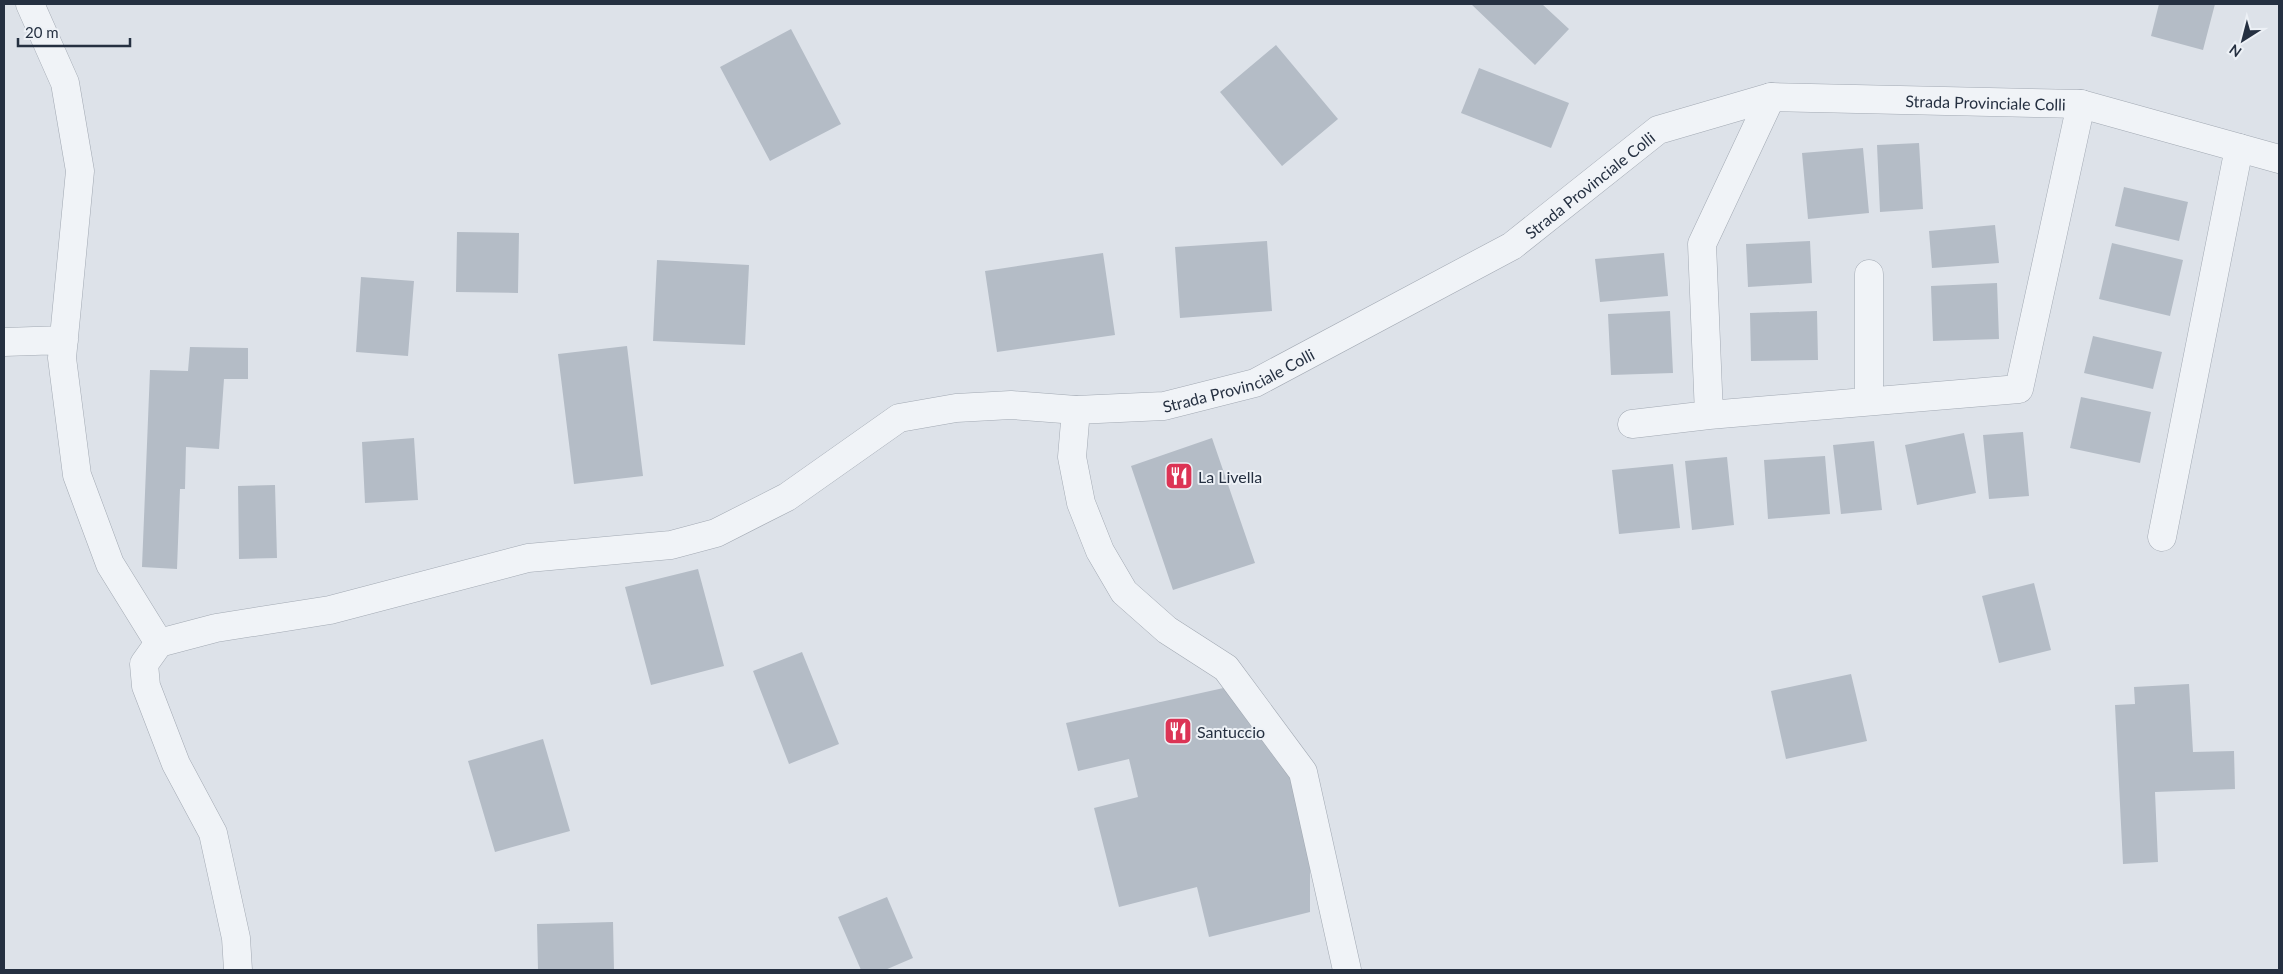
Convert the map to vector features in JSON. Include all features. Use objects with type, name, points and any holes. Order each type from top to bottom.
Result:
[{"type":"street","points":[[30,4],[66,83],[80,171],[62,358],[77,475],[110,564],[159,644],[144,664],[146,686],[176,764],[213,833],[236,938],[238,970]]},
{"type":"street","points":[[1709,415],[1702,244],[1771,97]]},
{"type":"street","name":"Strada Provinciale Colli","points":[[159,644],[216,628],[330,610],[528,558],[671,545],[716,533],[787,497],[899,418],[956,408],[1011,405],[1076,410],[1164,406],[1255,382],[1512,246],[1658,130],[1771,97],[2081,104],[2279,159]]},
{"type":"street","points":[[1632,424],[1709,415],[2019,389],[2081,104]]},
{"type":"street","points":[[2162,537],[2239,148]]},
{"type":"street","points":[[1869,274],[1869,401]]},
{"type":"street","points":[[4,342],[64,340]]},
{"type":"street","points":[[1076,410],[1072,457],[1081,504],[1100,551],[1124,592],[1167,630],[1226,668],[1303,772],[1347,970]]},
{"type":"building","points":[[1471,4],[1542,4],[1569,29],[1535,65]]},
{"type":"building","points":[[2159,4],[2215,4],[2203,50],[2151,36]]},
{"type":"building","points":[[791,29],[841,124],[770,161],[720,67]]},
{"type":"building","points":[[1276,45],[1338,119],[1282,166],[1220,92]]},
{"type":"building","points":[[1479,68],[1569,103],[1551,148],[1461,113]]},
{"type":"building","points":[[1919,143],[1923,209],[1880,212],[1877,145]]},
{"type":"building","points":[[1863,148],[1869,213],[1808,219],[1802,153]]},
{"type":"building","points":[[2124,187],[2188,202],[2179,241],[2115,226]]},
{"type":"building","points":[[1995,225],[1999,263],[1932,268],[1929,231]]},
{"type":"building","points":[[457,232],[519,233],[518,293],[456,292]]},
{"type":"building","points":[[1267,241],[1272,311],[1180,318],[1175,247]]},
{"type":"building","points":[[1810,241],[1812,283],[1748,287],[1746,244]]},
{"type":"building","points":[[2112,243],[2183,260],[2170,316],[2099,299]]},
{"type":"building","points":[[1103,253],[1115,335],[997,352],[985,271]]},
{"type":"building","points":[[1664,253],[1668,296],[1600,302],[1595,259]]},
{"type":"building","points":[[657,260],[749,265],[745,345],[653,341]]},
{"type":"building","points":[[361,277],[414,281],[408,356],[356,352]]},
{"type":"building","points":[[1997,283],[1999,339],[1933,341],[1931,286]]},
{"type":"building","points":[[1670,311],[1673,373],[1611,375],[1608,314]]},
{"type":"building","points":[[1817,311],[1818,360],[1751,361],[1750,313]]},
{"type":"building","points":[[2093,336],[2162,352],[2153,389],[2084,373]]},
{"type":"building","points":[[627,346],[643,476],[574,484],[558,354]]},
{"type":"building","points":[[190,347],[248,348],[248,379],[224,379],[219,449],[186,447],[185,489],[180,489],[177,569],[142,567],[150,370],[188,371]]},
{"type":"building","points":[[2081,397],[2151,412],[2140,463],[2070,448]]},
{"type":"building","points":[[2023,432],[2029,496],[1989,499],[1983,435]]},
{"type":"building","points":[[1964,433],[1976,493],[1917,505],[1905,445]]},
{"type":"building","points":[[414,438],[418,500],[365,503],[362,442]]},
{"type":"building","points":[[1212,438],[1255,563],[1173,590],[1131,466]]},
{"type":"building","points":[[1874,441],[1882,510],[1841,514],[1833,445]]},
{"type":"building","points":[[1825,456],[1830,514],[1768,519],[1764,460]]},
{"type":"building","points":[[1727,457],[1734,525],[1692,530],[1685,461]]},
{"type":"building","points":[[1673,464],[1680,528],[1619,534],[1612,470]]},
{"type":"building","points":[[275,485],[277,558],[239,559],[238,486]]},
{"type":"building","points":[[698,569],[724,666],[651,685],[625,587]]},
{"type":"building","points":[[2034,583],[2051,650],[1999,663],[1982,596]]},
{"type":"building","points":[[802,652],[839,744],[789,764],[753,671]]},
{"type":"building","points":[[1851,674],[1867,741],[1786,759],[1771,691]]},
{"type":"building","points":[[2189,684],[2193,752],[2234,751],[2235,789],[2155,792],[2158,862],[2123,864],[2115,705],[2135,704],[2134,687]]},
{"type":"building","points":[[1228,687],[1296,780],[1310,855],[1310,912],[1209,937],[1197,887],[1119,907],[1094,808],[1138,797],[1129,759],[1078,771],[1066,723]]},
{"type":"building","points":[[543,739],[570,831],[495,852],[468,761]]},
{"type":"building","points":[[887,897],[913,958],[885,970],[861,970],[838,917]]},
{"type":"building","points":[[613,922],[614,970],[538,970],[537,924]]},
{"type":"place","name":"La Livella","points":[[1179,476]]},
{"type":"place","name":"Santuccio","points":[[1178,731]]}]
